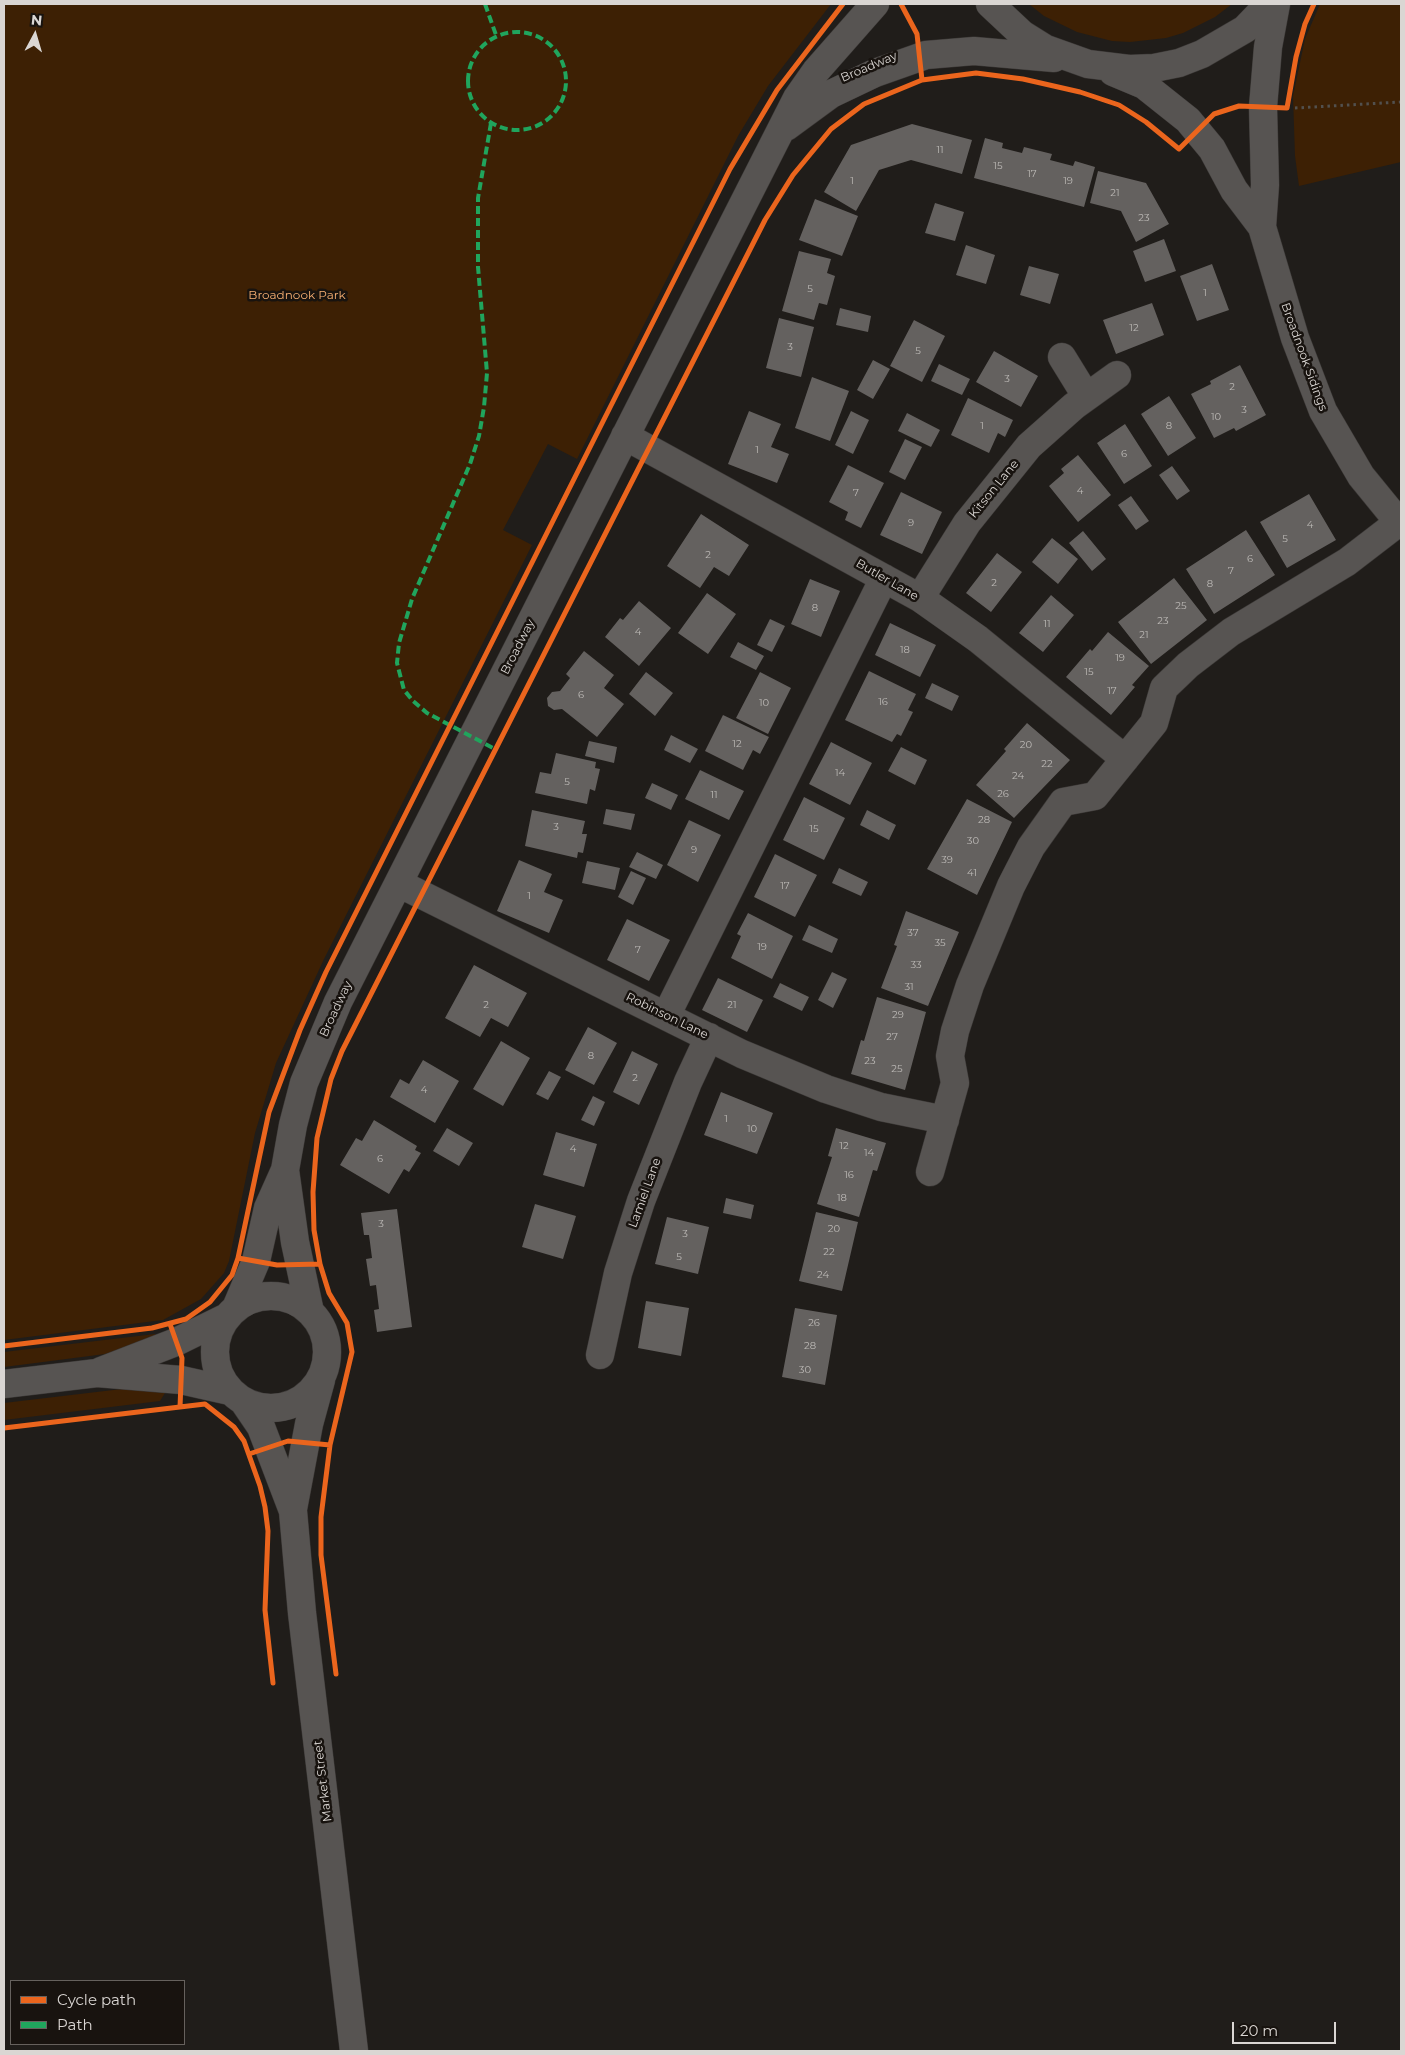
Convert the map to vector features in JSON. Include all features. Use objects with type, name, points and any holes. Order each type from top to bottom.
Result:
[{"type":"street","name":"Broadway","points":[[310,1312],[295,1242],[286,1170],[293,1125],[304,1083],[338,1002],[400,884],[797,98],[816,71],[876,4]]},
{"type":"street","points":[[990,4],[1022,34],[1046,49],[1072,60],[1104,68],[1154,68],[1179,63],[1202,54],[1245,29],[1269,4]]},
{"type":"street","name":"Broadnook Sidings","points":[[1262,227],[1265,185],[1275,108],[1268,47],[1276,4]]},
{"type":"street","name":"Broadway","points":[[778,135],[805,112],[831,94],[875,73],[926,55],[974,51],[1072,60]]},
{"type":"street","name":"Broadnook Sidings","points":[[1104,68],[1144,85],[1162,97],[1188,120],[1212,150],[1234,190],[1262,227],[1295,338],[1324,411],[1361,476],[1400,523]]},
{"type":"street","points":[[1062,357],[1086,396]]},
{"type":"street","name":"Kitson Lane","points":[[920,598],[967,523],[991,491],[1035,440],[1086,396],[1117,375]]},
{"type":"street","name":"Butler Lane","points":[[625,436],[920,598],[1001,656],[1125,759]]},
{"type":"street","points":[[930,1172],[955,1083],[950,1056],[955,1031],[970,985],[1011,886],[1031,847],[1063,802],[1095,796],[1154,723],[1164,688],[1188,665],[1231,632],[1347,562],[1400,523]]},
{"type":"street","points":[[666,1016],[884,578]]},
{"type":"street","name":"Robinson Lane","points":[[400,884],[708,1037],[826,1089],[881,1107],[944,1120]]},
{"type":"street","name":"Lamiel Lane","points":[[600,1355],[618,1273],[636,1218],[681,1100],[708,1037]]},
{"type":"street","name":"Broadway","points":[[232,1312],[256,1261],[268,1208],[286,1170]]},
{"type":"street","points":[[4,1384],[97,1373],[181,1380],[237,1396],[258,1407],[273,1408],[288,1406],[307,1395],[322,1377],[326,1360],[326,1342],[320,1325],[310,1312],[295,1301],[278,1296],[261,1297],[176,1342],[97,1373]]},
{"type":"street","points":[[232,1312],[215,1343],[215,1360],[220,1376],[237,1396]]},
{"type":"street","name":"Market Street","points":[[322,1377],[309,1424],[293,1511],[302,1613],[354,2051]]},
{"type":"street","name":"Market Street","points":[[237,1396],[261,1427],[293,1511]]},
{"type":"path","points":[[1275,108],[1401,102]]},
{"type":"green space","name":"Broadnook Park","points":[[4,4],[831,4],[768,86],[738,136],[577,459],[548,444],[503,530],[532,545],[324,959],[276,1063],[255,1133],[229,1261],[224,1273],[201,1299],[163,1320],[4,1340]]},
{"type":"green space","points":[[1029,4],[1232,4],[1215,17],[1183,33],[1166,38],[1130,42],[1112,41],[1077,32],[1044,16]]},
{"type":"green space","points":[[1320,4],[1401,4],[1401,162],[1299,186],[1295,156],[1293,96],[1305,39]]},
{"type":"green space","points":[[155,1334],[157,1338],[105,1354],[4,1367],[4,1352]]},
{"type":"green space","points":[[164,1384],[165,1393],[160,1401],[4,1420],[4,1403]]},
{"type":"building","points":[[912,124],[972,140],[962,174],[911,160],[879,170],[856,211],[824,192],[851,145]]},
{"type":"building","points":[[985,138],[1003,143],[1002,148],[1022,153],[1024,147],[1052,154],[1050,160],[1073,166],[1075,161],[1095,167],[1084,207],[974,178]]},
{"type":"building","points":[[1098,171],[1146,183],[1169,224],[1136,242],[1121,211],[1090,203]]},
{"type":"building","points":[[815,199],[858,216],[842,256],[799,240]]},
{"type":"building","points":[[935,203],[964,212],[955,241],[925,233]]},
{"type":"building","points":[[1164,239],[1176,271],[1145,282],[1133,251]]},
{"type":"building","points":[[966,245],[995,255],[986,284],[956,275]]},
{"type":"building","points":[[799,251],[831,259],[827,273],[835,276],[827,305],[819,303],[814,320],[782,311]]},
{"type":"building","points":[[1212,264],[1229,310],[1197,321],[1180,276]]},
{"type":"building","points":[[1029,266],[1059,274],[1050,304],[1020,295]]},
{"type":"building","points":[[1152,303],[1164,335],[1116,354],[1103,320]]},
{"type":"building","points":[[840,308],[871,316],[868,332],[836,325]]},
{"type":"building","points":[[779,318],[814,327],[801,377],[766,368]]},
{"type":"building","points":[[914,320],[945,336],[922,382],[890,366]]},
{"type":"building","points":[[994,351],[1038,376],[1021,407],[976,382]]},
{"type":"building","points":[[873,360],[890,369],[873,399],[857,390]]},
{"type":"building","points":[[939,364],[970,379],[962,395],[931,381]]},
{"type":"building","points":[[1240,365],[1266,415],[1236,431],[1234,428],[1214,438],[1191,394],[1211,384],[1210,381]]},
{"type":"building","points":[[812,377],[849,391],[830,441],[795,428]]},
{"type":"building","points":[[1169,396],[1196,438],[1168,456],[1141,414]]},
{"type":"building","points":[[968,398],[1013,420],[1005,437],[998,433],[989,453],[951,435]]},
{"type":"building","points":[[749,411],[781,424],[771,447],[789,454],[777,483],[728,464]]},
{"type":"building","points":[[851,411],[869,420],[853,454],[835,445]]},
{"type":"building","points":[[907,413],[940,430],[931,447],[898,431]]},
{"type":"building","points":[[1125,424],[1152,466],[1124,484],[1097,443]]},
{"type":"building","points":[[905,439],[922,447],[905,480],[889,472]]},
{"type":"building","points":[[1078,455],[1111,495],[1078,522],[1049,486],[1064,473],[1061,469]]},
{"type":"building","points":[[848,465],[884,483],[861,528],[845,520],[848,512],[829,502]]},
{"type":"building","points":[[1172,466],[1190,491],[1177,500],[1159,475]]},
{"type":"building","points":[[901,492],[942,512],[922,554],[880,535]]},
{"type":"building","points":[[1309,494],[1336,540],[1287,568],[1260,522]]},
{"type":"building","points":[[1131,496],[1149,521],[1136,530],[1118,505]]},
{"type":"building","points":[[701,514],[749,545],[729,576],[714,567],[700,588],[667,566]]},
{"type":"building","points":[[1246,530],[1275,575],[1214,614],[1186,569]]},
{"type":"building","points":[[1083,531],[1106,559],[1092,571],[1069,543]]},
{"type":"building","points":[[1052,538],[1078,559],[1058,584],[1032,562]]},
{"type":"building","points":[[997,553],[1022,572],[991,612],[966,593]]},
{"type":"building","points":[[1174,578],[1207,620],[1151,664],[1118,622]]},
{"type":"building","points":[[810,579],[840,591],[821,637],[791,624]]},
{"type":"building","points":[[707,593],[736,614],[708,654],[678,633]]},
{"type":"building","points":[[1051,595],[1074,615],[1043,652],[1019,633]]},
{"type":"building","points":[[639,601],[671,628],[639,666],[605,637],[620,618],[623,620]]},
{"type":"building","points":[[770,619],[785,626],[772,652],[757,645]]},
{"type":"building","points":[[890,623],[936,645],[920,677],[875,655]]},
{"type":"building","points":[[1108,632],[1149,666],[1132,685],[1135,687],[1111,715],[1066,677],[1090,649],[1092,651]]},
{"type":"building","points":[[738,642],[764,656],[756,670],[730,657]]},
{"type":"building","points":[[584,651],[614,675],[604,688],[624,704],[597,737],[562,709],[554,710],[548,706],[547,698],[552,692],[560,691],[570,678],[566,674]]},
{"type":"building","points":[[869,671],[916,694],[908,710],[913,712],[901,736],[897,734],[892,742],[845,720]]},
{"type":"building","points":[[646,672],[673,693],[655,716],[629,694]]},
{"type":"building","points":[[760,672],[791,688],[768,734],[736,718]]},
{"type":"building","points":[[932,683],[959,696],[952,711],[925,698]]},
{"type":"building","points":[[723,715],[769,737],[760,754],[753,750],[743,770],[705,751]]},
{"type":"building","points":[[1027,723],[1070,760],[1014,818],[976,785],[1006,751],[1004,749]]},
{"type":"building","points":[[671,735],[698,749],[690,763],[664,750]]},
{"type":"building","points":[[589,741],[617,747],[614,763],[585,756]]},
{"type":"building","points":[[831,742],[872,763],[850,805],[809,784]]},
{"type":"building","points":[[901,747],[927,760],[915,785],[888,771]]},
{"type":"building","points":[[556,753],[596,762],[595,768],[600,769],[595,791],[590,789],[587,804],[535,793],[540,772],[551,774]]},
{"type":"building","points":[[700,770],[744,791],[729,820],[685,799]]},
{"type":"building","points":[[652,783],[678,795],[671,810],[645,798]]},
{"type":"building","points":[[804,797],[845,818],[824,860],[783,840]]},
{"type":"building","points":[[967,799],[1012,822],[977,895],[927,869]]},
{"type":"building","points":[[606,809],[635,814],[631,830],[603,824]]},
{"type":"building","points":[[532,810],[585,821],[582,834],[587,834],[583,853],[578,852],[577,858],[525,846]]},
{"type":"building","points":[[867,810],[896,825],[889,840],[860,825]]},
{"type":"building","points":[[689,820],[721,835],[698,882],[667,865]]},
{"type":"building","points":[[637,852],[663,865],[656,879],[629,867]]},
{"type":"building","points":[[775,854],[817,875],[795,917],[754,897]]},
{"type":"building","points":[[519,860],[552,874],[544,892],[563,900],[549,933],[497,911]]},
{"type":"building","points":[[587,861],[620,868],[615,890],[582,883]]},
{"type":"building","points":[[839,868],[868,882],[861,896],[832,883]]},
{"type":"building","points":[[631,871],[646,878],[633,905],[618,897]]},
{"type":"building","points":[[906,911],[959,932],[928,1006],[881,988],[897,946],[894,945]]},
{"type":"building","points":[[748,913],[793,936],[772,979],[731,958],[741,936],[737,934]]},
{"type":"building","points":[[627,919],[670,940],[649,981],[607,960]]},
{"type":"building","points":[[809,925],[838,939],[832,953],[802,940]]},
{"type":"building","points":[[474,965],[527,993],[508,1027],[491,1018],[480,1037],[445,1018]]},
{"type":"building","points":[[832,972],[847,979],[833,1008],[818,1000]]},
{"type":"building","points":[[718,978],[763,1000],[747,1032],[702,1010]]},
{"type":"building","points":[[780,983],[809,997],[802,1011],[773,997]]},
{"type":"building","points":[[877,997],[926,1012],[905,1090],[851,1074],[861,1040],[864,1041]]},
{"type":"building","points":[[588,1027],[617,1043],[594,1085],[565,1070]]},
{"type":"building","points":[[501,1041],[530,1058],[503,1106],[473,1089]]},
{"type":"building","points":[[632,1051],[658,1064],[639,1105],[613,1092]]},
{"type":"building","points":[[423,1060],[459,1081],[435,1123],[390,1097],[400,1079],[409,1084]]},
{"type":"building","points":[[549,1071],[561,1077],[548,1100],[536,1094]]},
{"type":"building","points":[[721,1092],[773,1113],[757,1154],[704,1135]]},
{"type":"building","points":[[593,1096],[605,1102],[594,1126],[581,1120]]},
{"type":"building","points":[[374,1120],[417,1146],[415,1150],[421,1153],[409,1172],[404,1169],[389,1194],[340,1165],[356,1138],[362,1141]]},
{"type":"building","points":[[447,1128],[473,1143],[459,1166],[433,1151]]},
{"type":"building","points":[[836,1128],[886,1143],[877,1171],[873,1170],[859,1217],[817,1204],[832,1157],[828,1156]]},
{"type":"building","points":[[556,1132],[597,1144],[584,1187],[543,1175]]},
{"type":"building","points":[[726,1198],[754,1205],[751,1219],[723,1213]]},
{"type":"building","points":[[535,1204],[576,1216],[563,1259],[522,1247]]},
{"type":"building","points":[[397,1209],[412,1327],[377,1332],[374,1310],[379,1309],[376,1285],[370,1286],[366,1259],[372,1258],[369,1235],[364,1235],[361,1213]]},
{"type":"building","points":[[816,1212],[858,1222],[842,1291],[799,1281]]},
{"type":"building","points":[[667,1217],[709,1227],[698,1274],[655,1264]]},
{"type":"building","points":[[646,1301],[689,1308],[681,1356],[638,1348]]},
{"type":"building","points":[[795,1308],[837,1315],[825,1385],[782,1377]]},
{"type":"marked path","points":[[485,4],[496,35]]},
{"type":"marked path","points":[[517,32],[536,36],[552,46],[562,62],[566,81],[562,100],[552,116],[536,126],[517,130],[498,126],[482,116],[472,100],[468,81],[472,62],[482,46],[498,36],[517,32]]},
{"type":"marked path","points":[[491,123],[478,198],[478,267],[487,373],[479,436],[470,464],[412,599],[399,643],[397,663],[404,690],[413,701],[427,713],[495,749]]},
{"type":"cycle path","points":[[4,1346],[152,1328],[186,1319],[210,1302],[232,1275],[238,1258],[269,1112],[300,1030],[326,972],[730,169],[777,90],[843,4]]},
{"type":"cycle path","points":[[901,4],[917,34],[922,80],[976,73],[1023,79],[1080,92],[1119,105],[1146,122],[1179,149],[1214,114],[1239,106],[1287,108],[1296,57],[1305,24],[1314,4]]},
{"type":"cycle path","points":[[336,1674],[321,1555],[321,1517],[330,1445],[352,1352],[347,1323],[329,1293],[320,1264],[314,1230],[313,1192],[317,1138],[331,1079],[342,1051],[765,220],[793,175],[831,129],[864,104],[922,80]]},
{"type":"cycle path","points":[[238,1258],[277,1265],[320,1264]]},
{"type":"cycle path","points":[[170,1324],[182,1358],[180,1407]]},
{"type":"cycle path","points":[[4,1428],[205,1404],[234,1427],[244,1441],[260,1486],[265,1507],[268,1531],[265,1610],[273,1683]]},
{"type":"cycle path","points":[[249,1454],[288,1441],[330,1445]]}]
